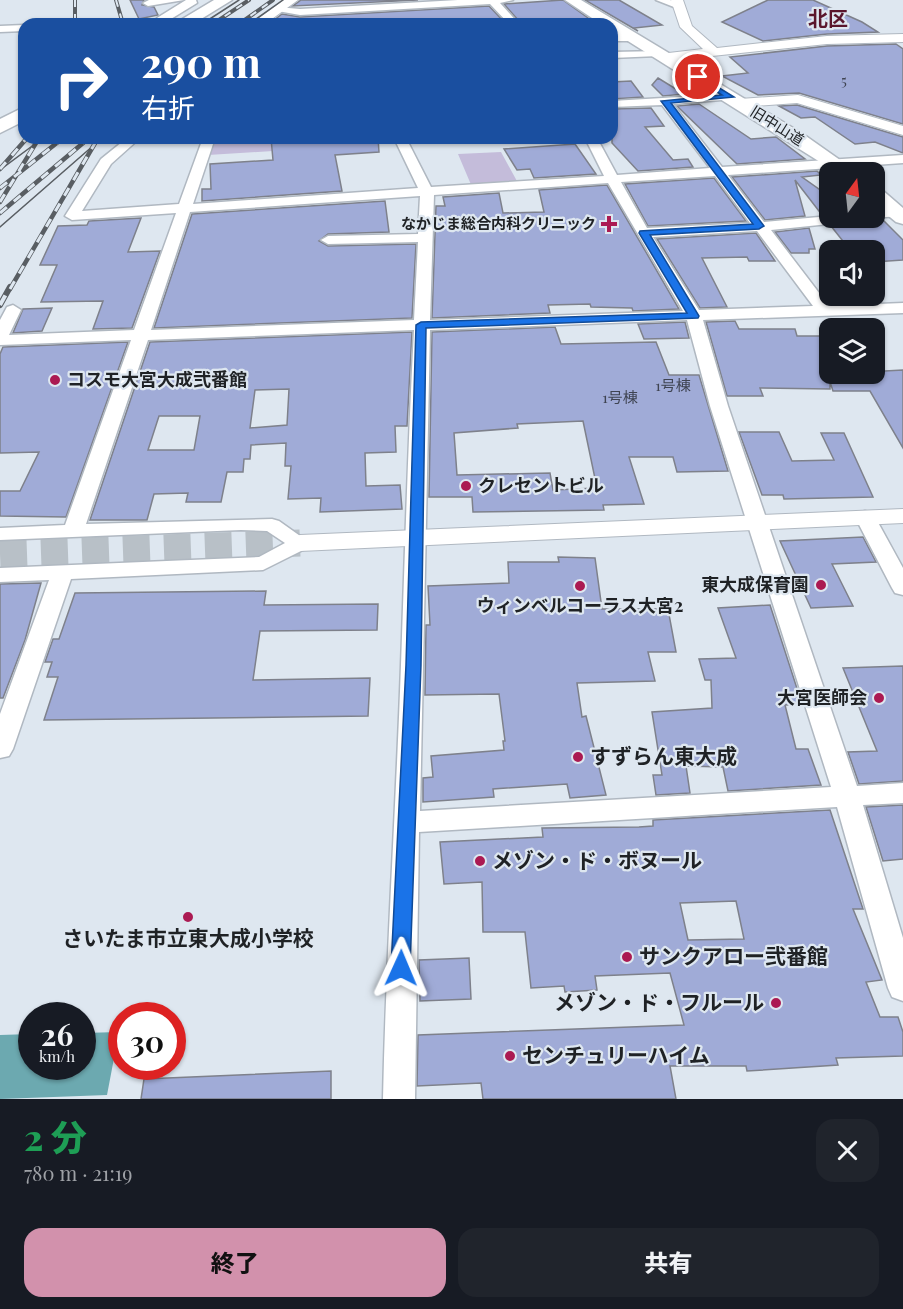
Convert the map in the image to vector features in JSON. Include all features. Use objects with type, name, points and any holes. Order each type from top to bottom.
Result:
[{"type":"highway","points":[[193,18],[225,0]]},
{"type":"highway","points":[[0,127],[18,116]]},
{"type":"main road","name":"旧中山道","points":[[572,0],[601,18]]},
{"type":"main road","name":"旧中山道","points":[[618,28],[832,162]]},
{"type":"main road","points":[[885,202],[901,216]]},
{"type":"street","points":[[148,3],[179,0]]},
{"type":"street","points":[[164,18],[192,3],[191,0]]},
{"type":"street","points":[[265,18],[292,0]]},
{"type":"street","points":[[493,0],[509,18]]},
{"type":"street","points":[[276,10],[334,5],[508,0]]},
{"type":"street","points":[[661,0],[678,3],[686,27],[713,51]]},
{"type":"street","points":[[0,29],[18,28]]},
{"type":"street","points":[[618,38],[633,38]]},
{"type":"street","points":[[618,56],[661,55],[827,40],[903,38]]},
{"type":"street","points":[[618,104],[798,99],[903,131]]},
{"type":"street","points":[[665,101],[825,311]]},
{"type":"street","points":[[127,144],[106,162],[72,216],[718,172],[819,170]]},
{"type":"street","points":[[73,532],[207,144]]},
{"type":"street","points":[[399,1099],[405,822],[413,665],[414,538],[427,192],[403,144]]},
{"type":"street","points":[[595,144],[643,233],[694,316],[718,406],[847,796],[903,988]]},
{"type":"street","points":[[885,162],[903,159]]},
{"type":"street","points":[[885,215],[901,216]]},
{"type":"street","points":[[643,233],[819,221]]},
{"type":"street","points":[[328,240],[425,238]]},
{"type":"street","points":[[13,310],[0,338],[903,308]]},
{"type":"street","points":[[0,575],[263,563],[300,543],[903,516]]},
{"type":"street","points":[[865,517],[903,588]]},
{"type":"street","points":[[0,534],[241,524],[272,525],[300,543]]},
{"type":"street","points":[[0,749],[62,573]]},
{"type":"street","points":[[405,822],[903,793]]},
{"type":"shaded area","points":[[212,144],[303,144],[304,149],[208,155]]},
{"type":"shaded area","points":[[501,152],[518,183],[472,187],[458,154]]},
{"type":"water","points":[[108,1032],[108,1080],[110,1080],[107,1095],[0,1099],[0,1035],[18,1034],[18,1080],[96,1080],[96,1033]]},
{"type":"building","points":[[130,0],[144,0],[142,5],[154,7],[158,15],[139,18]]},
{"type":"building","points":[[301,0],[418,0],[293,6]]},
{"type":"building","points":[[563,0],[588,18],[516,18],[504,4]]},
{"type":"building","points":[[585,0],[619,0],[662,25],[634,28],[638,31]]},
{"type":"building","points":[[768,0],[813,0],[862,22],[878,32],[827,34],[763,41],[722,22]]},
{"type":"building","points":[[489,6],[500,18],[277,18],[282,14],[300,17]]},
{"type":"building","points":[[896,44],[903,49],[903,124],[799,93],[758,95],[722,76],[748,73],[730,57],[827,46]]},
{"type":"building","points":[[658,78],[684,94],[663,96],[652,85]]},
{"type":"building","points":[[631,81],[643,97],[618,99],[618,82]]},
{"type":"building","points":[[699,104],[751,139],[776,137],[805,159],[737,164],[677,106]]},
{"type":"building","points":[[797,105],[903,137],[903,153],[875,142],[855,144],[815,117],[801,118],[779,106]]},
{"type":"building","points":[[651,108],[664,126],[645,127],[673,160],[688,159],[693,167],[638,171],[613,144],[618,144],[618,109]]},
{"type":"building","points":[[272,144],[378,144],[379,152],[335,155],[342,191],[202,201],[202,189],[211,189],[210,164],[273,160]]},
{"type":"building","points":[[575,144],[596,174],[534,178],[530,169],[517,170],[504,149]]},
{"type":"building","points":[[817,171],[819,175],[802,177],[819,189],[819,211],[795,180],[805,216],[765,220],[732,177]]},
{"type":"building","points":[[714,178],[746,221],[648,226],[625,184]]},
{"type":"building","points":[[607,185],[679,309],[633,311],[632,308],[591,307],[590,304],[548,305],[550,313],[432,318],[436,206],[445,206],[443,197],[499,193],[503,213],[544,212],[539,190]]},
{"type":"building","points":[[385,201],[389,232],[328,234],[319,241],[328,246],[416,244],[412,318],[154,328],[192,214]]},
{"type":"building","points":[[141,218],[128,252],[160,251],[132,328],[93,329],[103,301],[41,302],[57,265],[40,265],[58,226],[87,225],[89,221]]},
{"type":"building","points":[[885,222],[903,240],[903,260],[885,261],[885,240],[842,240],[833,228],[885,228]]},
{"type":"building","points":[[809,228],[815,249],[809,249],[809,253],[791,253],[775,232]]},
{"type":"building","points":[[756,233],[775,261],[749,261],[747,257],[702,258],[727,307],[700,308],[657,239]]},
{"type":"building","points":[[52,308],[42,331],[13,333],[23,309]]},
{"type":"building","points":[[735,321],[739,329],[795,329],[797,336],[819,336],[819,384],[830,384],[830,389],[760,388],[763,396],[727,396],[706,322]]},
{"type":"building","points":[[685,322],[689,338],[644,339],[638,324]]},
{"type":"building","points":[[555,327],[561,344],[656,342],[669,375],[699,375],[728,471],[677,472],[673,457],[629,457],[644,504],[603,505],[604,510],[473,512],[472,497],[429,497],[432,332]],"holes":[[[583,421],[597,488],[553,490],[550,473],[457,475],[454,433],[518,428],[517,424]]]},
{"type":"building","points":[[412,332],[407,426],[395,426],[396,452],[365,453],[366,486],[400,485],[402,509],[320,512],[321,498],[288,499],[291,466],[285,466],[286,443],[251,445],[250,459],[244,459],[243,472],[227,472],[221,502],[186,502],[188,493],[154,494],[147,520],[90,520],[150,342]],"holes":[[[289,389],[287,425],[250,428],[255,390]],[[159,416],[200,416],[194,450],[148,450]]]},
{"type":"building","points":[[128,342],[66,517],[0,516],[0,491],[20,491],[39,452],[0,453],[0,354],[3,347]]},
{"type":"building","points":[[903,370],[903,448],[870,391],[833,391],[831,384],[885,384],[885,371]]},
{"type":"building","points":[[739,432],[779,432],[792,461],[834,460],[821,433],[844,433],[873,497],[784,499],[783,495],[762,495]]},
{"type":"building","name":"東大成保育園","points":[[863,537],[876,562],[832,564],[853,606],[811,608],[780,541]]},
{"type":"building","points":[[558,557],[595,558],[602,609],[668,609],[676,652],[648,652],[655,681],[577,683],[582,717],[586,716],[606,795],[570,798],[567,784],[493,789],[494,797],[423,802],[423,778],[433,777],[431,756],[504,750],[503,741],[505,741],[499,694],[425,695],[426,625],[430,625],[428,586],[509,583],[508,562],[559,562]]},
{"type":"building","points":[[41,583],[25,640],[3,698],[0,698],[0,584]]},
{"type":"building","points":[[266,591],[264,605],[378,604],[377,630],[260,631],[253,680],[370,678],[368,716],[44,720],[58,677],[47,677],[52,662],[45,662],[53,639],[59,639],[75,593]]},
{"type":"building","points":[[770,605],[802,704],[785,705],[796,749],[808,749],[821,785],[728,791],[723,767],[686,766],[690,793],[656,795],[653,775],[662,775],[652,712],[712,708],[711,680],[705,680],[699,659],[736,658],[718,608]]},
{"type":"building","points":[[903,666],[903,781],[859,784],[848,752],[877,751],[843,668]]},
{"type":"building","points":[[903,805],[903,859],[883,861],[866,807]]},
{"type":"building","points":[[830,810],[863,909],[853,909],[882,980],[866,982],[880,1017],[898,1017],[903,1032],[903,1056],[836,1058],[838,1065],[747,1071],[746,1066],[670,1066],[676,1099],[483,1099],[481,1083],[417,1086],[418,1035],[684,1025],[670,973],[595,976],[597,990],[565,992],[564,986],[531,988],[525,932],[483,932],[482,882],[444,884],[440,842],[543,837],[542,828],[653,826],[653,820]],"holes":[[[736,901],[744,939],[688,940],[680,903]]]},
{"type":"building","points":[[469,958],[471,999],[420,1001],[419,960]]},
{"type":"building","points":[[331,1071],[331,1099],[141,1099],[144,1080],[186,1080],[186,1077]]},
{"type":"tunnel","points":[[0,554],[300,543]]},
{"type":"tram line","points":[[211,18],[239,0]]},
{"type":"tram line","points":[[258,18],[283,0]]},
{"type":"tram line","points":[[0,170],[35,144]]},
{"type":"tram line","points":[[0,227],[95,144]]},
{"type":"railway","points":[[75,0],[75,18]]},
{"type":"railway","points":[[116,0],[121,18]]},
{"type":"railway","points":[[222,18],[249,0]]},
{"type":"railway","points":[[248,18],[273,0]]},
{"type":"railway","points":[[0,169],[22,144]]},
{"type":"railway","points":[[17,175],[35,144]]},
{"type":"railway","points":[[17,175],[55,144]]},
{"type":"railway","points":[[0,213],[82,144]]},
{"type":"railway","points":[[10,289],[95,144]]},
{"type":"railway","points":[[0,188],[17,175]]},
{"type":"railway","points":[[0,202],[17,175]]},
{"type":"railway","points":[[0,305],[10,287]]},
{"type":"place","name":"なかじま総合内科クリニック","points":[[609,224]]},
{"type":"place","name":"コスモ大宮大成弐番館","points":[[55,380]]},
{"type":"place","name":"クレセントビル","points":[[466,486]]},
{"type":"place","name":"東大成保育園","points":[[821,585]]},
{"type":"place","name":"ウィンベルコーラス大宮2","points":[[580,586]]},
{"type":"place","name":"大宮医師会","points":[[879,698]]},
{"type":"place","name":"すずらん東大成","points":[[578,757]]},
{"type":"place","name":"メゾン・ド・ボヌール","points":[[480,861]]},
{"type":"place","name":"さいたま市立東大成小学校","points":[[188,917]]},
{"type":"place","name":"サンクアロー弐番館","points":[[627,957]]},
{"type":"place","name":"メゾン・ド・フルール","points":[[776,1003]]},
{"type":"place","name":"センチュリーハイム","points":[[510,1056]]},
{"type":"district","name":"北区","points":[[828,19]]},
{"type":"route","points":[[401,968],[413,665],[414,538],[419,452],[421,325],[694,316],[643,233],[759,226],[665,101],[730,97],[698,77]]}]
